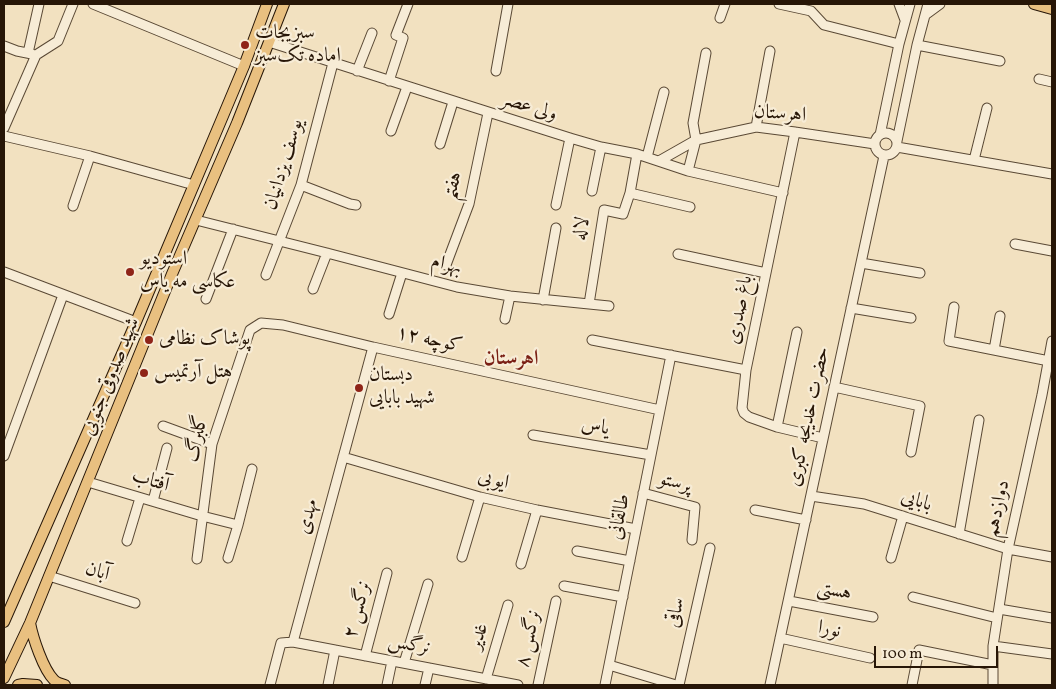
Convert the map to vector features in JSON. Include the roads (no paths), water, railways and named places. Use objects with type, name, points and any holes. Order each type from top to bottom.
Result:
[{"type":"main road","name":"شهید صدوقی جنوبی","points":[[4,622],[8,600],[136,322],[244,66],[267,4]]},
{"type":"main road","name":"شهید صدوقی جنوبی","points":[[4,678],[30,623],[172,274],[237,123],[284,4]]},
{"type":"main road","points":[[1034,4],[1052,9]]},
{"type":"main road","points":[[158,268],[172,274]]},
{"type":"main road","points":[[30,623],[34,640],[50,673],[54,680],[65,685]]},
{"type":"main road","points":[[18,685],[37,685]]},
{"type":"street","points":[[4,128],[32,54],[39,4]]},
{"type":"street","points":[[4,46],[16,52],[32,54],[58,41],[73,4]]},
{"type":"street","points":[[93,4],[244,66]]},
{"type":"street","points":[[389,81],[403,38],[396,36],[408,4]]},
{"type":"street","points":[[496,71],[508,4]]},
{"type":"street","points":[[720,18],[725,4]]},
{"type":"street","points":[[779,4],[811,11],[824,25],[899,44]]},
{"type":"street","points":[[900,4],[905,21]]},
{"type":"street","points":[[910,4],[899,44],[880,135],[875,144],[879,153],[884,156],[895,152],[917,45],[928,4]]},
{"type":"street","points":[[925,15],[940,4]]},
{"type":"street","points":[[357,71],[372,33]]},
{"type":"street","name":"ولی عصر","points":[[269,42],[570,138],[601,147],[637,154],[688,171],[783,193]]},
{"type":"street","points":[[917,45],[1000,61]]},
{"type":"street","points":[[756,127],[770,51]]},
{"type":"street","points":[[688,171],[696,140],[693,123],[706,53]]},
{"type":"street","name":"یوسف یزدانیان","points":[[266,275],[301,185],[333,63]]},
{"type":"street","points":[[1039,79],[1052,82]]},
{"type":"street","points":[[391,131],[407,87]]},
{"type":"street","points":[[647,157],[664,92]]},
{"type":"street","points":[[440,144],[453,102]]},
{"type":"street","points":[[974,160],[987,108]]},
{"type":"street","name":"هفتم","points":[[446,265],[468,204],[488,113]]},
{"type":"street","name":"اهرستان","points":[[659,161],[696,140],[756,127],[875,144]]},
{"type":"street","name":"باغ صدری","points":[[795,132],[746,370],[742,408],[749,417],[777,427],[823,438]]},
{"type":"street","points":[[880,135],[888,133],[894,136],[897,144]]},
{"type":"street","points":[[4,136],[90,156],[194,185]]},
{"type":"street","points":[[556,205],[570,138]]},
{"type":"street","points":[[897,144],[1052,174]]},
{"type":"street","points":[[592,191],[601,147]]},
{"type":"street","name":"لاله","points":[[589,304],[604,210],[623,214],[630,193],[637,154]]},
{"type":"street","points":[[73,206],[90,156]]},
{"type":"street","name":"حضرت خدیجه کبری","points":[[770,685],[884,156]]},
{"type":"street","points":[[301,185],[356,205]]},
{"type":"street","points":[[630,193],[690,206]]},
{"type":"street","name":"بهرام","points":[[196,220],[327,252],[457,287],[510,296],[609,306]]},
{"type":"street","points":[[543,300],[556,228]]},
{"type":"street","points":[[206,300],[233,229]]},
{"type":"street","points":[[1016,244],[1052,251]]},
{"type":"street","points":[[313,289],[327,252]]},
{"type":"street","points":[[678,254],[766,273]]},
{"type":"street","points":[[861,263],[920,273]]},
{"type":"street","points":[[4,272],[136,322]]},
{"type":"street","points":[[389,314],[402,273]]},
{"type":"street","points":[[4,456],[63,295]]},
{"type":"street","points":[[505,319],[510,296]]},
{"type":"street","points":[[954,307],[949,341],[1049,361]]},
{"type":"street","points":[[851,308],[910,318]]},
{"type":"street","points":[[994,350],[1000,316]]},
{"type":"street","name":"کوچه ۱۲","points":[[250,330],[261,323],[283,325],[373,347],[660,410]]},
{"type":"street","name":"گلبرگ","points":[[196,559],[212,444],[250,330]]},
{"type":"street","points":[[777,427],[798,332]]},
{"type":"street","points":[[592,340],[746,370]]},
{"type":"street","name":"دوازدهم","points":[[993,685],[993,646],[1008,549],[1052,341]]},
{"type":"street","name":"مهدی","points":[[293,642],[373,347]]},
{"type":"street","name":"طالقانی","points":[[605,685],[671,355]]},
{"type":"street","points":[[834,387],[920,406],[911,452]]},
{"type":"street","points":[[1042,395],[1052,396]]},
{"type":"street","points":[[959,534],[978,420]]},
{"type":"street","points":[[163,426],[212,444]]},
{"type":"street","name":"یاس","points":[[533,435],[651,455]]},
{"type":"street","points":[[153,501],[167,448]]},
{"type":"street","name":"ایوبی","points":[[344,457],[480,497],[636,529]]},
{"type":"street","points":[[228,558],[252,469]]},
{"type":"street","name":"آفتاب","points":[[88,482],[238,525]]},
{"type":"street","name":"پرستو","points":[[643,493],[695,507],[692,540]]},
{"type":"street","name":"بابایی","points":[[811,496],[864,504],[1008,549],[1052,556]]},
{"type":"street","points":[[462,557],[480,497]]},
{"type":"street","points":[[127,541],[140,498]]},
{"type":"street","points":[[520,564],[537,510]]},
{"type":"street","points":[[755,510],[806,520]]},
{"type":"street","points":[[891,558],[903,516]]},
{"type":"street","name":"ساقی","points":[[678,685],[710,548]]},
{"type":"street","points":[[577,551],[630,561]]},
{"type":"street","name":"نرگس ۲","points":[[365,656],[387,573]]},
{"type":"street","name":"آبان","points":[[49,576],[135,603]]},
{"type":"street","points":[[404,663],[428,584]]},
{"type":"street","points":[[564,586],[623,597]]},
{"type":"street","points":[[913,597],[997,618]]},
{"type":"street","name":"نرگس ۸","points":[[538,685],[556,601]]},
{"type":"street","name":"هستی","points":[[788,601],[874,617]]},
{"type":"street","name":"غدیر","points":[[491,682],[508,605]]},
{"type":"street","points":[[999,608],[1052,618]]},
{"type":"street","name":"نورا","points":[[780,638],[870,658]]},
{"type":"street","points":[[270,685],[280,643],[293,642]]},
{"type":"street","name":"نرگس","points":[[293,642],[491,682],[518,685]]},
{"type":"street","points":[[993,646],[1052,654]]},
{"type":"street","points":[[328,685],[335,650]]},
{"type":"street","points":[[912,685],[919,650],[993,665]]},
{"type":"street","points":[[387,685],[392,661]]},
{"type":"street","points":[[609,666],[678,685]]},
{"type":"street","points":[[425,685],[429,668]]},
{"type":"place","name":"سبزیجات اماده تک‌سبز","points":[[245,45]]},
{"type":"place","name":"استودیو عکاسی مه یاس","points":[[130,272]]},
{"type":"place","name":"پوشاک نظامی","points":[[149,340]]},
{"type":"place","name":"هتل آرتمیس","points":[[144,373]]},
{"type":"place","name":"دبستان شهید بابایی","points":[[359,388]]},
{"type":"district","name":"اهرستان","points":[[511,360]]}]
